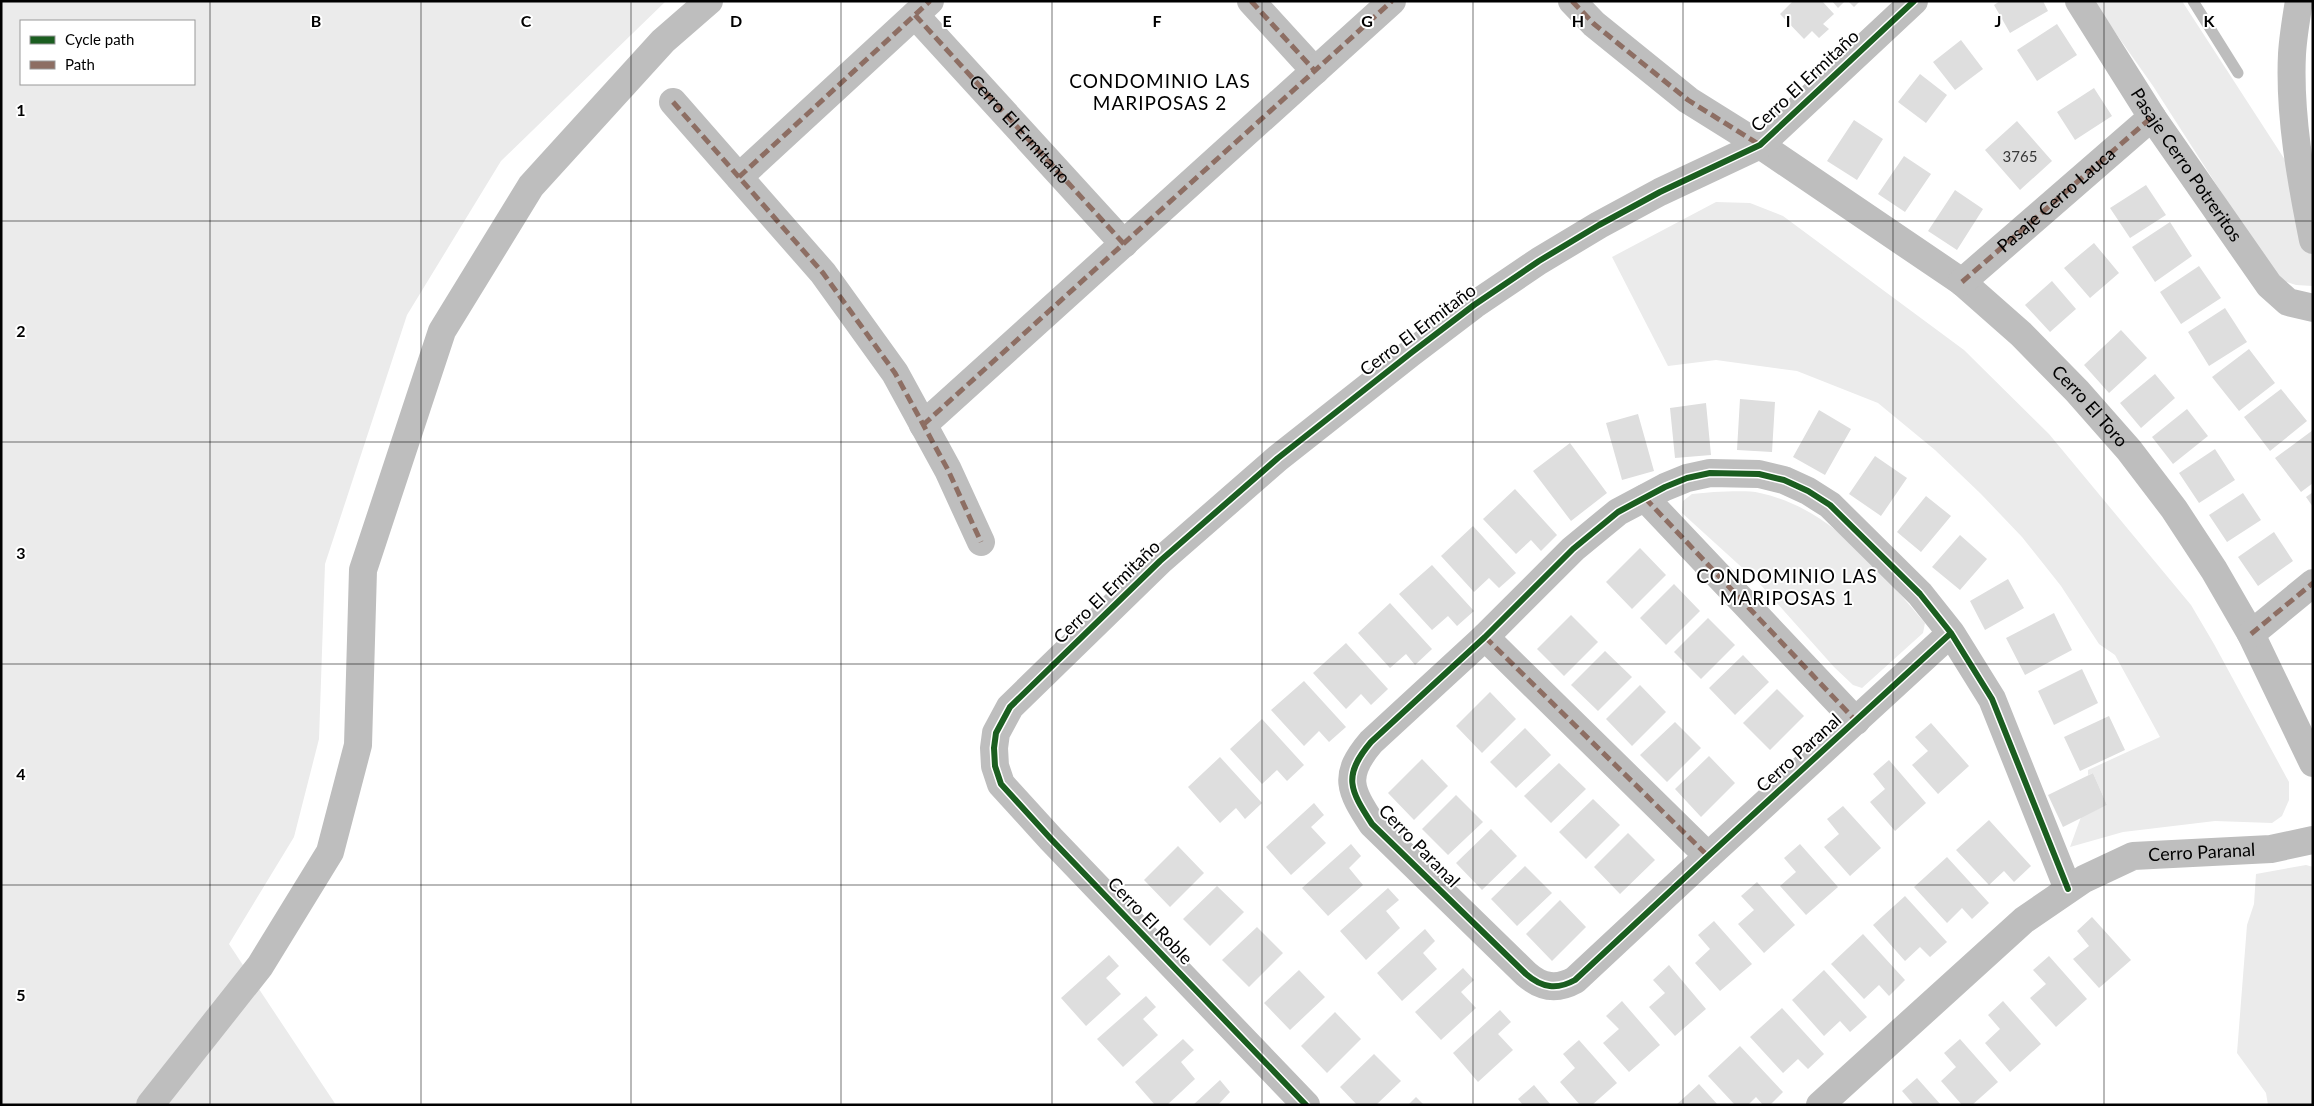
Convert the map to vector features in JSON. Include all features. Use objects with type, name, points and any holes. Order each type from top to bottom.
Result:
[{"type":"street","points":[[150,1105],[260,966],[330,852],[358,745],[363,570],[442,331],[531,186],[663,41],[709,1]]},
{"type":"street","points":[[1250,1],[1315,71]]},
{"type":"street","points":[[923,425],[1392,1]]},
{"type":"street","name":"Cerro El Ermitaño","points":[[1572,1],[1594,24],[1688,100],[1760,144]]},
{"type":"street","name":"Cerro El Ermitaño","points":[[994,748],[996,733],[1010,707],[1160,561],[1278,458],[1474,305],[1590,230],[1660,192],[1760,144],[1914,1]]},
{"type":"street","name":"Pasaje Cerro Potreritos","points":[[2079,1],[2152,117],[2269,285],[2288,302],[2313,308]]},
{"type":"street","points":[[2299,1],[2292,55],[2296,134],[2303,192],[2313,240]]},
{"type":"street","name":"Cerro El Ermitaño","points":[[739,177],[923,8],[1124,244]]},
{"type":"street","points":[[673,102],[824,273],[895,373],[948,470],[981,542]]},
{"type":"street","name":"Pasaje Cerro Lauca","points":[[1962,282],[2152,117]]},
{"type":"street","name":"Cerro El Toro","points":[[1760,144],[1962,282],[2021,334],[2077,391],[2129,450],[2189,532],[2214,570],[2251,634],[2313,763]]},
{"type":"street","name":"Cerro Paranal","points":[[1952,633],[1575,980],[1555,987],[1544,986],[1530,978],[1372,824],[1354,795],[1352,781],[1355,767],[1362,753],[1372,742],[1486,637],[1573,549],[1618,512],[1687,478],[1710,473],[1760,474],[1784,480],[1808,491],[1830,505],[1886,558],[1920,594],[1952,633],[1992,699],[2068,888]]},
{"type":"street","name":"Cerro Paranal","points":[[1645,498],[1856,721]]},
{"type":"street","points":[[2251,634],[2313,583]]},
{"type":"street","points":[[1486,637],[1708,856]]},
{"type":"street","name":"Cerro El Roble","points":[[994,748],[995,766],[1001,784],[1058,847],[1306,1105]]},
{"type":"street","name":"Cerro Paranal","points":[[1820,1105],[2024,920],[2068,888],[2132,856],[2271,849],[2313,840]]},
{"type":"shaded area","points":[[1,1],[666,1],[501,161],[407,315],[325,564],[319,739],[294,837],[229,944],[336,1105],[1,1105]]},
{"type":"shaded area","points":[[2093,1],[2182,1],[2313,203],[2313,286],[2296,285],[2277,279],[2153,86]]},
{"type":"shaded area","points":[[1716,202],[1750,203],[1783,216],[1964,350],[2049,434],[2191,605],[2289,782],[2289,800],[2282,816],[2272,823],[2215,821],[2123,832],[2070,847],[2081,817],[2107,805],[2093,773],[2088,775],[2088,770],[2160,737],[2115,655],[2099,644],[2061,586],[2022,537],[1935,450],[1878,403],[1797,371],[1716,360],[1668,366],[1612,257]]},
{"type":"shaded area","points":[[1743,491],[1760,493],[1786,501],[1809,512],[1832,527],[1872,563],[1908,603],[1925,623],[1923,633],[1862,688],[1853,685],[1834,667],[1759,583],[1682,513],[1683,501],[1692,494]]},
{"type":"shaded area","points":[[2306,865],[2313,867],[2313,1105],[2268,1105],[2266,1093],[2237,1053],[2247,925],[2254,904],[2256,874]]},
{"type":"building","points":[[1793,1],[1822,1],[1834,14],[1823,24],[1829,29],[1819,38],[1812,31],[1804,39],[1780,14]]},
{"type":"building","points":[[1832,1],[1845,1],[1838,8]]},
{"type":"building","points":[[1848,1],[1860,1],[1854,7]]},
{"type":"building","points":[[2000,1],[2043,1],[2048,11],[2010,33],[1994,5]]},
{"type":"building","points":[[2057,24],[2077,55],[2037,81],[2017,50]]},
{"type":"building","points":[[1961,40],[1983,69],[1955,90],[1933,62]]},
{"type":"building","points":[[1920,74],[1947,95],[1926,123],[1898,102]]},
{"type":"building","points":[[2094,88],[2112,116],[2075,140],[2057,112]]},
{"type":"building","points":[[1854,120],[1883,139],[1857,180],[1827,161]]},
{"type":"building","points":[[2017,121],[2052,161],[2020,190],[1985,150]]},
{"type":"building","points":[[1904,156],[1931,174],[1905,212],[1878,194]]},
{"type":"building","points":[[2146,185],[2166,215],[2130,238],[2110,208]]},
{"type":"building","points":[[1955,190],[1983,209],[1957,250],[1928,231]]},
{"type":"building","points":[[2170,222],[2192,256],[2155,282],[2132,247]]},
{"type":"building","points":[[2094,243],[2119,273],[2090,298],[2064,268]]},
{"type":"building","points":[[2199,266],[2221,298],[2181,324],[2160,292]]},
{"type":"building","points":[[2052,281],[2076,309],[2050,332],[2025,305]]},
{"type":"building","points":[[2225,308],[2247,342],[2209,366],[2188,332]]},
{"type":"building","points":[[2121,330],[2147,358],[2109,393],[2084,365]]},
{"type":"building","points":[[2249,349],[2275,383],[2239,411],[2212,377]]},
{"type":"building","points":[[2155,374],[2175,398],[2141,428],[2120,403]]},
{"type":"building","points":[[2281,389],[2307,421],[2270,451],[2244,417]]},
{"type":"building","points":[[1740,399],[1775,402],[1772,452],[1737,450]]},
{"type":"building","points":[[1706,403],[1711,455],[1675,458],[1670,408]]},
{"type":"building","points":[[2187,409],[2208,436],[2173,464],[2152,437]]},
{"type":"building","points":[[1819,410],[1851,429],[1825,475],[1793,457]]},
{"type":"building","points":[[1638,414],[1654,471],[1622,480],[1606,423]]},
{"type":"building","points":[[2313,430],[2313,483],[2301,492],[2275,458]]},
{"type":"building","points":[[1570,443],[1607,493],[1571,521],[1533,471]]},
{"type":"building","points":[[2215,449],[2235,480],[2199,503],[2179,473]]},
{"type":"building","points":[[1875,456],[1907,478],[1881,516],[1849,494]]},
{"type":"building","points":[[1515,489],[1557,535],[1541,551],[1531,540],[1516,554],[1483,519]]},
{"type":"building","points":[[2313,492],[2313,507],[2306,497]]},
{"type":"building","points":[[2243,493],[2261,520],[2227,542],[2209,515]]},
{"type":"building","points":[[1926,496],[1951,516],[1921,552],[1897,532]]},
{"type":"building","points":[[1473,526],[1516,573],[1499,588],[1489,578],[1474,592],[1441,556]]},
{"type":"building","points":[[2274,532],[2293,561],[2258,586],[2238,557]]},
{"type":"building","points":[[1960,535],[1987,559],[1960,590],[1932,567]]},
{"type":"building","points":[[1640,548],[1666,575],[1632,609],[1606,582]]},
{"type":"building","points":[[1432,565],[1474,611],[1457,626],[1448,616],[1432,630],[1399,594]]},
{"type":"building","points":[[2008,579],[2024,608],[1985,630],[1970,601]]},
{"type":"building","points":[[1674,584],[1700,611],[1666,645],[1640,618]]},
{"type":"building","points":[[1390,603],[1432,649],[1415,665],[1406,654],[1390,668],[1358,633]]},
{"type":"building","points":[[2054,613],[2072,650],[2025,675],[2006,638]]},
{"type":"building","points":[[1571,615],[1598,642],[1564,676],[1537,649]]},
{"type":"building","points":[[1708,618],[1735,645],[1701,679],[1674,652]]},
{"type":"building","points":[[1346,643],[1388,689],[1371,705],[1361,694],[1346,709],[1313,673]]},
{"type":"building","points":[[1605,651],[1632,677],[1598,711],[1571,685]]},
{"type":"building","points":[[1743,655],[1769,682],[1735,715],[1709,688]]},
{"type":"building","points":[[2082,669],[2098,703],[2054,725],[2038,691]]},
{"type":"building","points":[[1304,681],[1346,727],[1329,742],[1319,731],[1304,746],[1271,710]]},
{"type":"building","points":[[1640,685],[1666,712],[1632,746],[1606,719]]},
{"type":"building","points":[[1777,689],[1804,716],[1770,750],[1743,723]]},
{"type":"building","points":[[1490,692],[1516,719],[1482,753],[1456,726]]},
{"type":"building","points":[[2109,716],[2125,750],[2080,771],[2064,737]]},
{"type":"building","points":[[1262,719],[1304,765],[1287,781],[1277,770],[1262,784],[1230,749]]},
{"type":"building","points":[[1675,722],[1701,748],[1667,782],[1640,755]]},
{"type":"building","points":[[1931,723],[1969,766],[1938,794],[1912,765],[1928,751],[1915,737]]},
{"type":"building","points":[[1525,728],[1551,755],[1516,788],[1490,762]]},
{"type":"building","points":[[1709,756],[1735,783],[1701,817],[1675,789]]},
{"type":"building","points":[[1220,757],[1262,803],[1245,819],[1236,808],[1220,823],[1188,787]]},
{"type":"building","points":[[1422,759],[1448,786],[1414,820],[1388,793]]},
{"type":"building","points":[[1889,760],[1926,803],[1895,831],[1870,802],[1885,789],[1873,774]]},
{"type":"building","points":[[1559,763],[1586,789],[1551,823],[1524,796]]},
{"type":"building","points":[[2093,773],[2107,805],[2063,827],[2048,795]]},
{"type":"building","points":[[1456,795],[1483,822],[1448,855],[1422,829]]},
{"type":"building","points":[[1593,799],[1620,825],[1586,859],[1559,832]]},
{"type":"building","points":[[1314,803],[1324,815],[1311,827],[1326,843],[1291,875],[1266,847]]},
{"type":"building","points":[[1843,806],[1881,848],[1850,876],[1824,847],[1839,834],[1827,819]]},
{"type":"building","points":[[1989,820],[2031,866],[2014,882],[2004,871],[1989,885],[1956,850]]},
{"type":"building","points":[[1491,829],[1517,856],[1482,890],[1456,863]]},
{"type":"building","points":[[1628,833],[1655,860],[1620,894],[1594,867]]},
{"type":"building","points":[[1351,844],[1361,856],[1349,868],[1363,885],[1328,916],[1302,888]]},
{"type":"building","points":[[1800,844],[1838,887],[1806,915],[1780,886],[1796,872],[1784,858]]},
{"type":"building","points":[[1178,846],[1204,873],[1170,907],[1144,880]]},
{"type":"building","points":[[1947,857],[1989,903],[1972,919],[1962,908],[1947,923],[1914,887]]},
{"type":"building","points":[[1525,866],[1552,893],[1517,926],[1491,899]]},
{"type":"building","points":[[1757,882],[1795,925],[1764,953],[1738,924],[1754,910],[1741,896]]},
{"type":"building","points":[[1217,886],[1244,912],[1210,946],[1183,919]]},
{"type":"building","points":[[1388,888],[1399,900],[1386,911],[1400,928],[1366,960],[1340,931]]},
{"type":"building","points":[[1905,896],[1947,942],[1930,957],[1920,947],[1905,961],[1873,925]]},
{"type":"building","points":[[1560,900],[1586,927],[1552,961],[1526,934]]},
{"type":"building","points":[[2092,917],[2131,960],[2099,988],[2073,959],[2089,946],[2077,931]]},
{"type":"building","points":[[1714,921],[1752,964],[1720,991],[1695,963],[1710,949],[1698,935]]},
{"type":"building","points":[[1257,927],[1283,953],[1249,987],[1222,960]]},
{"type":"building","points":[[1425,929],[1435,941],[1423,953],[1437,969],[1402,1001],[1377,973]]},
{"type":"building","points":[[1863,934],[1905,980],[1889,996],[1879,985],[1864,999],[1831,964]]},
{"type":"building","points":[[1109,955],[1119,966],[1106,978],[1121,994],[1086,1026],[1061,998]]},
{"type":"building","points":[[2049,956],[2087,999],[2056,1027],[2030,998],[2046,984],[2033,970]]},
{"type":"building","points":[[1669,965],[1706,1009],[1675,1036],[1649,1007],[1665,993],[1653,980]]},
{"type":"building","points":[[1463,968],[1474,980],[1461,992],[1476,1008],[1441,1040],[1415,1012]]},
{"type":"building","points":[[1299,970],[1325,997],[1290,1030],[1264,1003]]},
{"type":"building","points":[[1824,970],[1867,1017],[1850,1032],[1840,1021],[1824,1036],[1792,1000]]},
{"type":"building","points":[[1146,996],[1156,1007],[1143,1019],[1158,1035],[1123,1067],[1097,1039]]},
{"type":"building","points":[[1622,1001],[1660,1045],[1629,1072],[1603,1043],[1619,1029],[1606,1016]]},
{"type":"building","points":[[2003,1001],[2041,1044],[2010,1072],[1985,1043],[2000,1029],[1988,1015]]},
{"type":"building","points":[[1782,1008],[1824,1054],[1808,1069],[1798,1059],[1783,1073],[1750,1037]]},
{"type":"building","points":[[1500,1010],[1511,1022],[1498,1034],[1513,1050],[1478,1082],[1453,1053]]},
{"type":"building","points":[[1335,1012],[1361,1039],[1327,1073],[1301,1046]]},
{"type":"building","points":[[1183,1039],[1194,1050],[1181,1062],[1195,1079],[1167,1105],[1155,1105],[1135,1082]]},
{"type":"building","points":[[1960,1039],[1998,1082],[1972,1105],[1962,1105],[1941,1081],[1956,1067],[1944,1053]]},
{"type":"building","points":[[1579,1040],[1617,1083],[1592,1105],[1580,1105],[1560,1082],[1575,1068],[1563,1054]]},
{"type":"building","points":[[1740,1046],[1783,1092],[1770,1105],[1763,1105],[1756,1097],[1748,1105],[1735,1105],[1708,1076]]},
{"type":"building","points":[[1374,1054],[1401,1081],[1376,1105],[1357,1105],[1340,1087]]},
{"type":"building","points":[[1917,1078],[1941,1105],[1914,1105],[1902,1091]]},
{"type":"building","points":[[1220,1080],[1230,1092],[1218,1105],[1193,1105]]},
{"type":"building","points":[[1699,1084],[1718,1105],[1676,1105]]},
{"type":"building","points":[[1534,1085],[1551,1105],[1523,1105],[1518,1099]]},
{"type":"building","points":[[1416,1097],[1424,1105],[1408,1105]]},
{"type":"waterway","points":[[2193,1],[2238,73]]},
{"type":"marked path","points":[[739,177],[930,1]]},
{"type":"marked path","points":[[1251,1],[1315,71]]},
{"type":"marked path","points":[[923,425],[1392,1]]},
{"type":"marked path","points":[[1572,1],[1594,24],[1688,100],[1760,145]]},
{"type":"marked path","points":[[915,15],[1124,244]]},
{"type":"marked path","points":[[673,102],[823,273],[895,373],[948,470],[981,542]]},
{"type":"marked path","points":[[1962,282],[2152,117]]},
{"type":"marked path","points":[[1645,498],[1856,721]]},
{"type":"marked path","points":[[2251,634],[2313,583]]},
{"type":"marked path","points":[[1485,637],[1708,856]]},
{"type":"cycle path","points":[[1306,1105],[1051,839],[1001,784],[995,766],[994,748],[996,733],[1010,707],[1160,561],[1278,458],[1411,353],[1474,305],[1539,261],[1599,225],[1660,192],[1760,145],[1914,1]]},
{"type":"cycle path","points":[[1951,633],[1575,980],[1562,985],[1544,985],[1526,974],[1372,824],[1354,792],[1352,783],[1356,764],[1371,742],[1485,637],[1573,549],[1618,512],[1665,487],[1687,478],[1710,473],[1759,474],[1784,480],[1808,491],[1830,505],[1920,594],[1951,633],[1992,699],[2068,889]]},
{"type":"district","name":"CONDOMINIO LAS MARIPOSAS 2","points":[[1160,92]]},
{"type":"district","name":"CONDOMINIO LAS MARIPOSAS 1","points":[[1787,587]]}]
